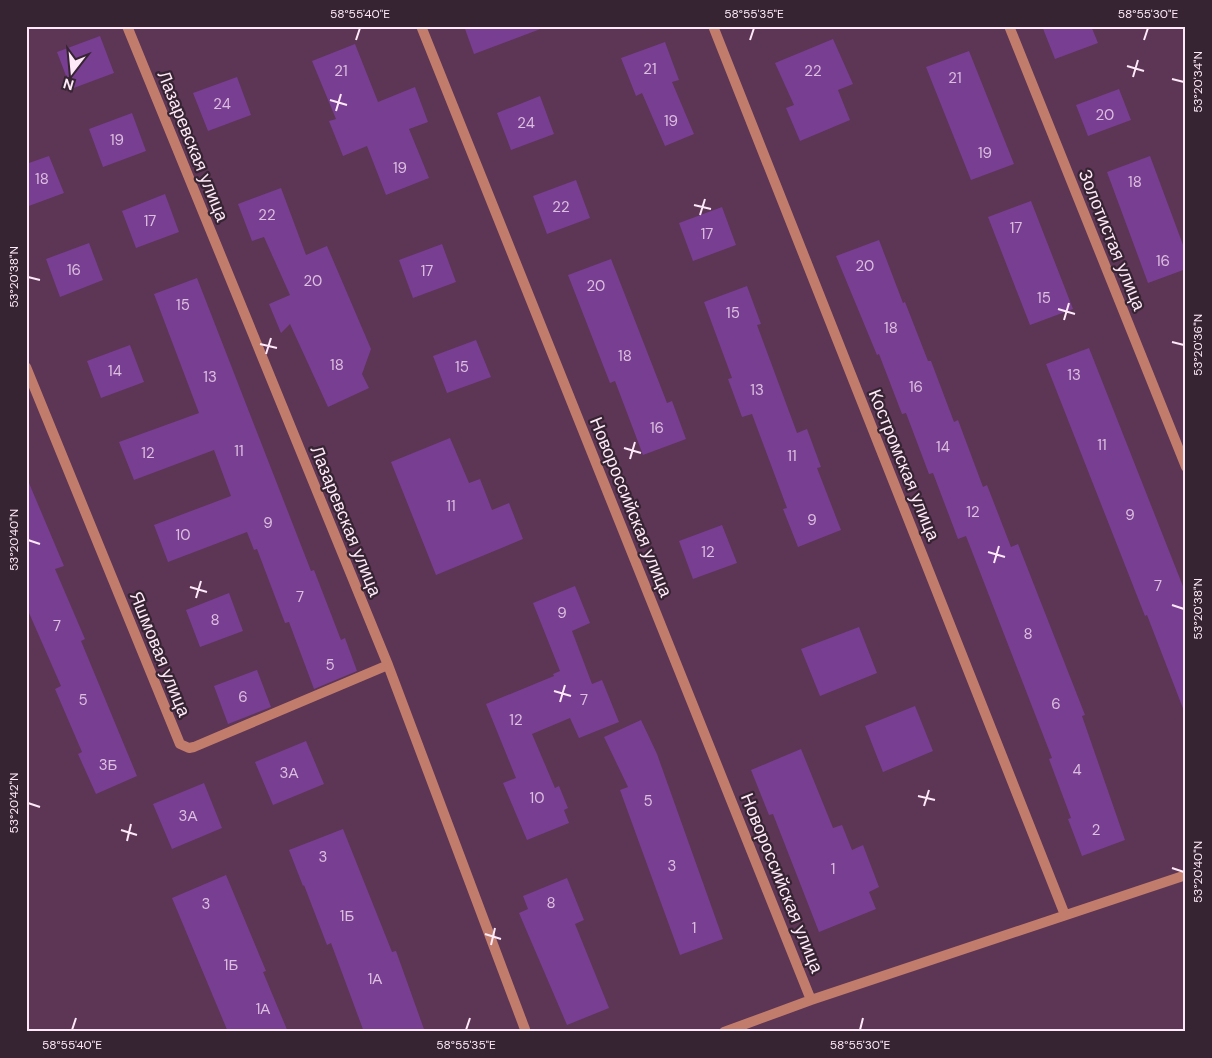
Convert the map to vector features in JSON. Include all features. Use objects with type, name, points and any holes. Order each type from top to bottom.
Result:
[{"type":"street","name":"Лазаревская улица","points":[[127,26],[388,665],[526,1032]]},
{"type":"street","name":"Новороссийская улица","points":[[421,26],[811,1000]]},
{"type":"street","name":"Костромская улица","points":[[713,26],[1064,915]]},
{"type":"street","name":"Золотистая улица","points":[[1009,26],[1186,467]]},
{"type":"street","name":"Яшмовая улица","points":[[26,367],[180,744],[189,748],[194,747],[388,665]]},
{"type":"street","points":[[724,1032],[811,1000],[1186,875]]},
{"type":"building","points":[[464,26],[542,26],[543,28],[474,54]]},
{"type":"building","points":[[1042,26],[1091,26],[1098,43],[1055,59]]},
{"type":"building","points":[[100,36],[114,73],[71,89],[57,52]]},
{"type":"building","points":[[833,39],[853,84],[838,90],[850,120],[800,141],[786,108],[794,105],[775,63]]},
{"type":"building","points":[[665,42],[679,80],[672,82],[694,134],[665,146],[642,93],[636,96],[621,58]]},
{"type":"building","points":[[355,44],[378,102],[415,87],[428,122],[409,129],[429,178],[386,195],[367,146],[343,156],[329,121],[336,119],[312,61]]},
{"type":"building","points":[[969,51],[1014,164],[971,180],[926,67]]},
{"type":"building","points":[[237,77],[251,115],[208,131],[193,93]]},
{"type":"building","points":[[1119,89],[1131,120],[1088,136],[1076,105]]},
{"type":"building","points":[[540,96],[554,134],[511,150],[497,113]]},
{"type":"building","points":[[132,113],[146,151],[103,167],[89,129]]},
{"type":"building","points":[[49,156],[64,193],[26,207],[26,164]]},
{"type":"building","points":[[1150,156],[1186,253],[1186,269],[1148,283],[1107,172]]},
{"type":"building","points":[[576,180],[590,218],[547,234],[533,196]]},
{"type":"building","points":[[281,188],[306,255],[327,246],[371,349],[362,374],[369,388],[328,407],[290,324],[281,333],[269,304],[290,295],[264,237],[252,241],[238,204]]},
{"type":"building","points":[[165,194],[179,232],[136,248],[122,211]]},
{"type":"building","points":[[1031,201],[1073,309],[1030,325],[988,217]]},
{"type":"building","points":[[722,207],[736,245],[693,261],[679,223]]},
{"type":"building","points":[[879,240],[903,303],[905,302],[928,361],[931,361],[954,422],[958,420],[983,487],[987,485],[1011,547],[1018,544],[1085,715],[1082,716],[1125,840],[1082,856],[1068,819],[1071,818],[1049,759],[1052,758],[966,536],[958,539],[933,473],[929,474],[906,413],[902,414],[879,354],[877,355],[836,256]]},
{"type":"building","points":[[89,243],[103,280],[60,297],[46,259]]},
{"type":"building","points":[[442,244],[456,282],[413,298],[399,260]]},
{"type":"building","points":[[611,259],[667,403],[672,401],[686,439],[643,455],[615,381],[610,383],[568,275]]},
{"type":"building","points":[[197,278],[311,571],[314,570],[341,640],[345,638],[357,671],[314,689],[289,622],[285,623],[257,549],[254,550],[247,532],[168,562],[154,525],[231,496],[214,450],[134,480],[119,442],[199,413],[154,294]]},
{"type":"building","points":[[747,286],[761,324],[757,325],[797,433],[807,429],[821,467],[817,468],[841,530],[798,547],[783,509],[787,508],[752,414],[742,417],[728,379],[732,378],[704,302]]},
{"type":"building","points":[[476,340],[491,377],[447,393],[433,356]]},
{"type":"building","points":[[130,345],[144,382],[101,398],[87,361]]},
{"type":"building","points":[[1089,348],[1186,594],[1186,711],[1184,711],[1147,615],[1145,616],[1046,364]]},
{"type":"building","points":[[450,438],[469,483],[480,479],[492,510],[509,503],[523,539],[436,575],[391,462]]},
{"type":"building","points":[[26,476],[64,566],[55,569],[85,639],[81,641],[137,776],[96,794],[78,754],[82,752],[55,689],[61,686],[26,606]]},
{"type":"building","points":[[722,525],[737,563],[693,579],[679,541]]},
{"type":"building","points":[[575,586],[590,623],[572,631],[592,684],[602,680],[619,722],[579,738],[570,718],[532,734],[555,788],[559,786],[568,808],[564,810],[569,823],[527,840],[503,783],[516,778],[486,704],[554,676],[553,674],[560,671],[533,603]]},
{"type":"building","points":[[229,593],[243,631],[200,647],[186,610]]},
{"type":"building","points":[[859,627],[877,673],[820,696],[801,649]]},
{"type":"building","points":[[257,670],[271,707],[228,724],[214,686]]},
{"type":"building","points":[[915,706],[933,751],[883,772],[865,726]]},
{"type":"building","points":[[641,720],[657,754],[723,939],[680,955],[620,790],[628,787],[604,737]]},
{"type":"building","points":[[306,741],[324,784],[273,805],[255,762]]},
{"type":"building","points":[[801,749],[833,828],[842,825],[852,850],[863,845],[879,887],[869,892],[876,909],[819,932],[773,814],[769,815],[751,770]]},
{"type":"building","points":[[204,783],[222,828],[172,849],[153,804]]},
{"type":"building","points":[[343,829],[392,952],[396,951],[425,1032],[364,1032],[331,943],[327,945],[303,886],[289,850]]},
{"type":"building","points":[[226,875],[266,971],[263,972],[288,1032],[228,1032],[172,898]]},
{"type":"building","points":[[567,878],[584,920],[575,924],[609,1008],[567,1025],[519,913],[528,909],[523,896]]}]
